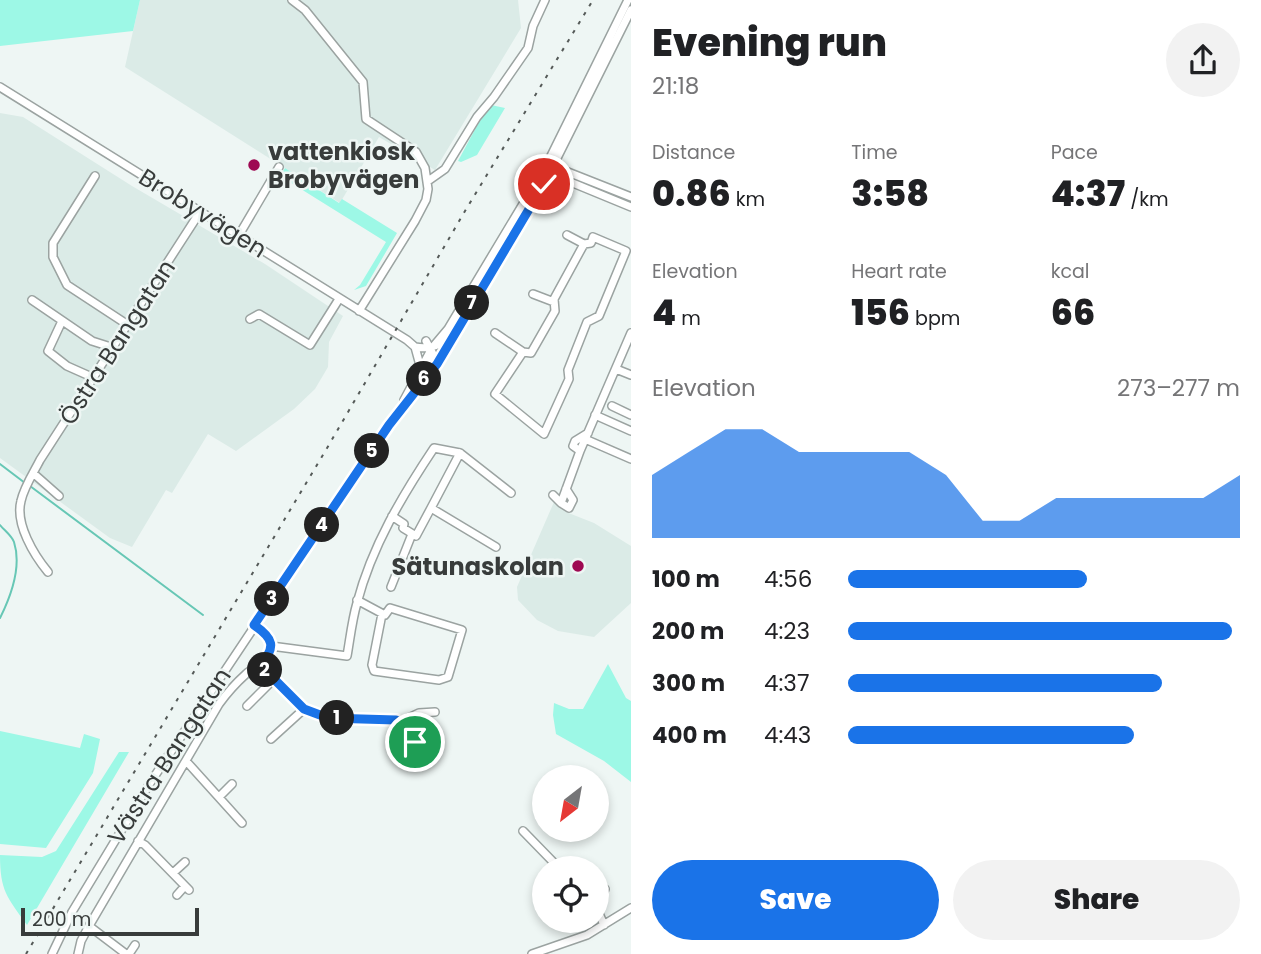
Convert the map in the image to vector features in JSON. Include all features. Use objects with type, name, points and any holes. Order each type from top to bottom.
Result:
[{"type":"street","points":[[292,0],[305,10],[363,82],[366,119],[416,152],[425,168],[428,181],[426,200],[415,221],[359,311]]},
{"type":"street","points":[[428,181],[445,169],[477,117],[528,48],[533,26],[545,0]]},
{"type":"street","name":"Västra Bangatan","points":[[429,345],[448,329],[548,169],[628,0]]},
{"type":"street","name":"Västra Bangatan","points":[[425,371],[437,364],[457,329],[548,169],[631,10]]},
{"type":"street","name":"Brobyvägen","points":[[0,86],[415,347]]},
{"type":"street","points":[[239,235],[279,167]]},
{"type":"street","points":[[548,169],[631,197]]},
{"type":"street","points":[[548,169],[631,207]]},
{"type":"street","points":[[95,176],[53,243],[53,257],[67,285],[128,325]]},
{"type":"street","name":"Östra Bangatan","points":[[48,572],[32,553],[23,523],[21,500],[33,473],[200,212]]},
{"type":"street","points":[[523,352],[495,394],[544,434],[569,379],[568,370],[587,322],[599,316],[626,251],[593,237],[591,243],[584,244],[568,235]]},
{"type":"street","points":[[495,333],[523,352],[531,353],[555,310],[554,302],[584,244]]},
{"type":"street","points":[[533,294],[554,302]]},
{"type":"street","points":[[250,319],[259,314],[310,345],[340,299]]},
{"type":"street","points":[[32,300],[92,341],[114,348]]},
{"type":"street","points":[[62,321],[48,351],[67,366],[94,378]]},
{"type":"street","name":"Västra Bangatan","points":[[429,345],[440,345],[457,329]]},
{"type":"street","points":[[553,495],[561,503],[631,333]]},
{"type":"street","name":"Brobyvägen","points":[[407,340],[429,345]]},
{"type":"street","points":[[425,371],[415,347],[429,345]]},
{"type":"street","name":"Västra Bangatan","points":[[52,954],[72,912],[150,783],[432,363],[429,345]]},
{"type":"street","points":[[615,369],[631,374]]},
{"type":"street","points":[[612,407],[631,415]]},
{"type":"street","points":[[596,415],[631,431]]},
{"type":"street","points":[[587,435],[631,460]]},
{"type":"street","points":[[271,646],[347,656],[358,600],[392,516],[434,448],[460,453],[511,493]]},
{"type":"street","points":[[392,516],[404,524],[403,528],[416,536],[460,453]]},
{"type":"street","points":[[33,473],[59,496]]},
{"type":"street","points":[[431,508],[496,547]]},
{"type":"street","points":[[391,587],[412,534]]},
{"type":"street","points":[[358,600],[385,615],[390,608],[462,630],[448,677],[439,680],[374,671],[372,666],[382,614]]},
{"type":"street","points":[[78,954],[89,926],[219,704],[248,672],[268,656],[271,646],[269,637],[254,625]]},
{"type":"street","points":[[260,665],[304,709],[328,718],[396,720],[410,730],[415,742]]},
{"type":"street","points":[[247,706],[273,680]]},
{"type":"street","points":[[271,739],[304,709]]},
{"type":"street","points":[[400,722],[419,713],[435,712]]},
{"type":"street","points":[[186,761],[242,823]]},
{"type":"street","points":[[219,797],[232,784]]},
{"type":"street","points":[[224,817],[231,810]]},
{"type":"street","points":[[523,831],[547,856]]},
{"type":"street","points":[[138,841],[187,888],[177,895]]},
{"type":"street","points":[[173,873],[185,862]]},
{"type":"street","points":[[609,922],[631,908]]},
{"type":"street","points":[[89,926],[127,954],[135,945]]},
{"type":"street","points":[[532,954],[589,933]]},
{"type":"shaded area","points":[[140,0],[518,0],[521,28],[435,170],[379,137],[340,203],[125,67]]},
{"type":"shaded area","points":[[0,113],[23,117],[132,186],[265,264],[343,316],[329,342],[328,367],[315,389],[294,409],[236,451],[208,434],[172,493],[166,490],[132,547],[110,538],[0,458]]},
{"type":"shaded area","name":"Sätunaskolan","points":[[554,502],[566,512],[594,523],[631,546],[631,603],[594,637],[558,631],[537,620],[518,600],[517,587]]},
{"type":"green space","points":[[0,0],[140,0],[133,31],[0,46]]},
{"type":"green space","points":[[491,105],[505,108],[477,155],[458,161],[486,109]]},
{"type":"green space","points":[[285,168],[339,203],[342,199],[397,233],[366,286],[354,290],[360,285],[386,242],[280,176]]},
{"type":"green space","points":[[608,664],[626,698],[631,701],[631,782],[604,761],[556,734],[554,703],[569,709],[583,709]]},
{"type":"green space","points":[[0,731],[80,748],[84,734],[100,739],[93,773],[46,848],[0,844]]},
{"type":"green space","points":[[119,752],[129,752],[27,925],[3,886],[0,855],[42,857],[56,851]]},
{"type":"waterway","points":[[0,464],[25,483]]},
{"type":"waterway","points":[[30,486],[203,615]]},
{"type":"waterway","points":[[0,525],[13,540],[17,561],[11,591],[0,618]]},
{"type":"railway","points":[[26,954],[465,211],[593,0]]},
{"type":"place","name":"vattenkiosk Brobyvägen","points":[[254,165]]},
{"type":"place","name":"Sätunaskolan","points":[[578,566]]},
{"type":"route","points":[[415,742],[410,730],[396,720],[328,718],[304,709],[260,665],[268,656],[271,646],[269,637],[254,625],[389,425],[437,364],[544,184]]}]
